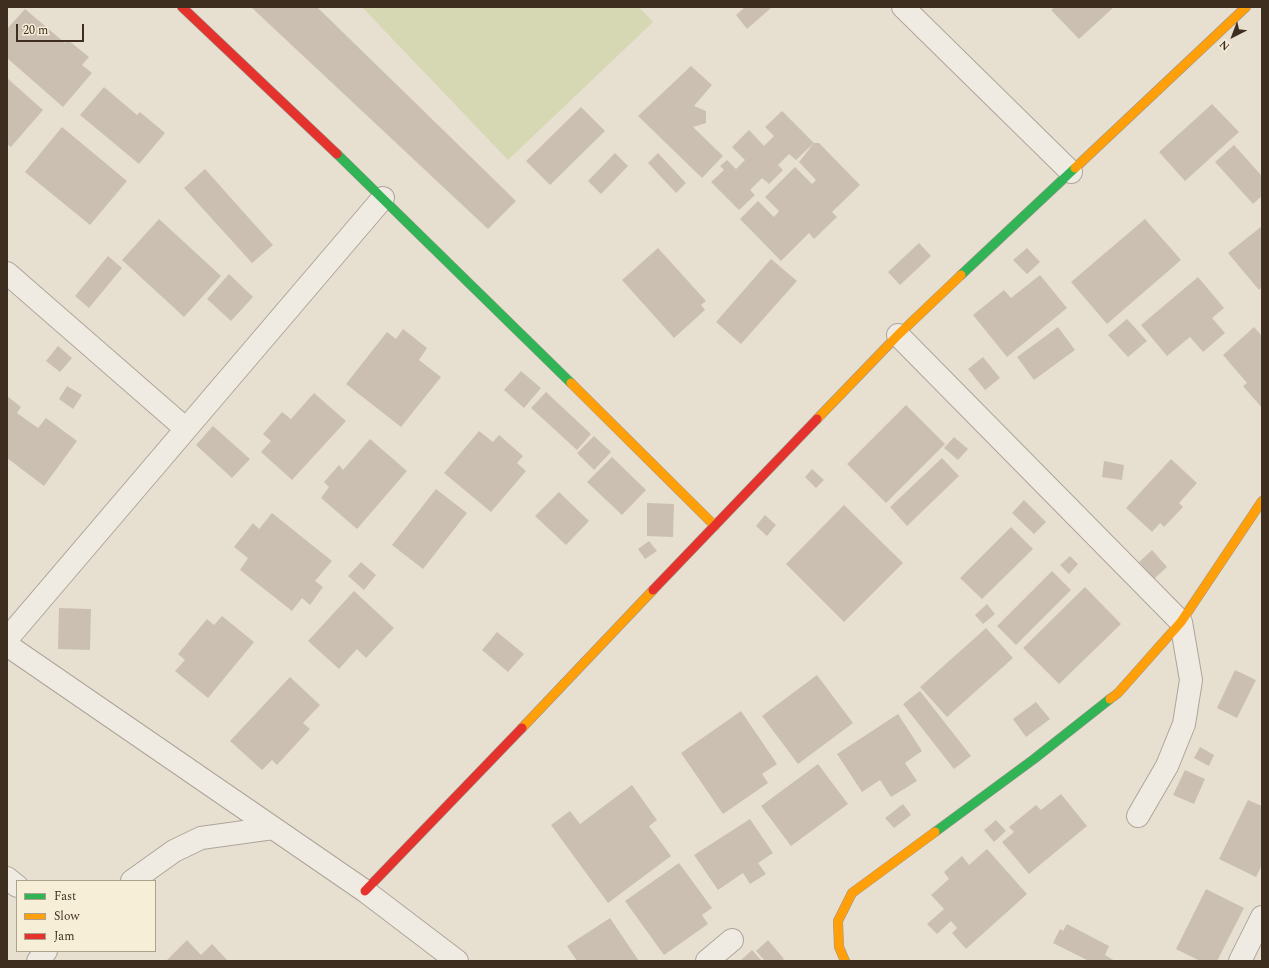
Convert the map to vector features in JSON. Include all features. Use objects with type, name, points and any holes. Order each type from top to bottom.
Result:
[{"type":"street","points":[[182,7],[383,198],[715,526]]},
{"type":"street","points":[[903,7],[1071,172]]},
{"type":"street","points":[[365,891],[898,335],[1246,7]]},
{"type":"street","points":[[7,639],[383,198]]},
{"type":"street","points":[[7,273],[186,429]]},
{"type":"street","points":[[898,335],[1181,622],[1191,680],[1184,724],[1167,766],[1138,816]]},
{"type":"street","points":[[845,961],[839,947],[838,921],[852,893],[1034,759],[1118,693],[1181,622],[1262,501]]},
{"type":"street","points":[[7,645],[365,891],[457,961]]},
{"type":"street","points":[[133,880],[174,851],[201,838],[273,828]]},
{"type":"street","points":[[7,878],[16,885]]},
{"type":"street","points":[[1240,961],[1262,916]]},
{"type":"street","points":[[707,961],[732,940]]},
{"type":"street","points":[[38,961],[45,952]]},
{"type":"green space","points":[[362,7],[639,7],[653,22],[508,160]]},
{"type":"building","points":[[251,7],[317,7],[516,201],[488,229]]},
{"type":"building","points":[[745,7],[772,7],[747,29],[736,15]]},
{"type":"building","points":[[1055,7],[1114,7],[1079,39],[1051,10]]},
{"type":"building","points":[[25,9],[65,43],[68,40],[89,57],[82,65],[92,73],[63,107],[7,58],[7,29]]},
{"type":"building","points":[[691,66],[712,85],[694,106],[706,111],[706,123],[693,127],[723,156],[702,178],[638,116]]},
{"type":"building","points":[[7,78],[43,110],[11,147],[7,144]]},
{"type":"building","points":[[104,87],[137,115],[140,112],[165,133],[139,164],[80,115]]},
{"type":"building","points":[[1212,104],[1239,132],[1185,181],[1159,152]]},
{"type":"building","points":[[581,107],[605,131],[550,185],[526,161]]},
{"type":"building","points":[[782,111],[814,143],[796,160],[789,154],[778,165],[783,170],[769,184],[762,178],[750,190],[755,195],[739,210],[711,182],[724,170],[720,166],[727,160],[736,169],[745,160],[732,147],[749,130],[764,146],[774,136],[765,127]]},
{"type":"building","points":[[62,127],[127,181],[90,225],[25,172]]},
{"type":"building","points":[[814,143],[819,143],[860,185],[832,212],[837,217],[814,239],[809,233],[781,261],[740,219],[758,201],[774,217],[779,211],[765,197],[795,167],[812,184],[816,180],[799,162]]},
{"type":"building","points":[[1234,145],[1262,176],[1262,196],[1253,204],[1215,162]]},
{"type":"building","points":[[615,153],[628,166],[601,194],[588,181]]},
{"type":"building","points":[[658,153],[686,183],[676,193],[648,163]]},
{"type":"building","points":[[205,169],[273,245],[252,263],[184,188]]},
{"type":"building","points":[[159,219],[221,276],[184,317],[122,260]]},
{"type":"building","points":[[1145,219],[1181,260],[1107,324],[1071,282]]},
{"type":"building","points":[[1262,226],[1262,287],[1259,290],[1228,253]]},
{"type":"building","points":[[919,243],[931,256],[900,285],[888,272]]},
{"type":"building","points":[[658,248],[706,301],[701,305],[705,310],[674,338],[622,280]]},
{"type":"building","points":[[1027,248],[1040,262],[1027,274],[1013,260]]},
{"type":"building","points":[[108,256],[122,268],[89,308],[75,296]]},
{"type":"building","points":[[771,259],[797,281],[741,344],[716,322]]},
{"type":"building","points":[[229,274],[253,297],[231,321],[207,299]]},
{"type":"building","points":[[1040,275],[1067,308],[1007,357],[973,315],[1004,290],[1011,298]]},
{"type":"building","points":[[1198,277],[1224,308],[1212,318],[1225,333],[1203,352],[1190,337],[1167,356],[1141,325]]},
{"type":"building","points":[[1127,319],[1147,341],[1128,357],[1108,335]]},
{"type":"building","points":[[1058,327],[1075,350],[1034,380],[1017,357]]},
{"type":"building","points":[[1254,327],[1262,336],[1262,408],[1243,386],[1247,383],[1223,355]]},
{"type":"building","points":[[403,329],[427,348],[419,360],[441,377],[401,427],[346,384],[387,332],[396,339]]},
{"type":"building","points":[[58,346],[72,358],[60,372],[46,361]]},
{"type":"building","points":[[983,357],[1000,378],[985,390],[968,369]]},
{"type":"building","points":[[521,371],[541,388],[524,408],[504,390]]},
{"type":"building","points":[[67,386],[82,395],[73,409],[59,399]]},
{"type":"building","points":[[546,392],[591,434],[577,450],[531,408]]},
{"type":"building","points":[[314,393],[346,421],[292,480],[261,452],[271,441],[263,434],[282,412],[291,419]]},
{"type":"building","points":[[7,396],[21,407],[17,413],[38,428],[46,418],[77,441],[44,486],[7,458]]},
{"type":"building","points":[[906,405],[945,444],[886,503],[847,464]]},
{"type":"building","points":[[213,426],[250,459],[232,478],[196,445]]},
{"type":"building","points":[[479,431],[493,442],[499,435],[523,456],[517,463],[526,471],[491,512],[444,473]]},
{"type":"building","points":[[594,436],[611,452],[594,470],[577,453]]},
{"type":"building","points":[[954,437],[968,449],[958,460],[944,448]]},
{"type":"building","points":[[370,439],[407,471],[357,529],[321,498],[329,487],[324,482],[339,465],[343,470]]},
{"type":"building","points":[[612,457],[646,490],[622,515],[587,482]]},
{"type":"building","points":[[942,458],[959,476],[907,526],[890,507]]},
{"type":"building","points":[[1171,459],[1197,483],[1179,503],[1183,507],[1164,527],[1160,523],[1152,532],[1126,508]]},
{"type":"building","points":[[1104,461],[1124,465],[1122,480],[1102,477]]},
{"type":"building","points":[[812,469],[824,480],[816,488],[805,477]]},
{"type":"building","points":[[436,489],[467,513],[423,569],[392,545]]},
{"type":"building","points":[[559,492],[589,521],[566,545],[535,516]]},
{"type":"building","points":[[1024,500],[1046,522],[1034,534],[1012,513]]},
{"type":"building","points":[[647,503],[674,504],[673,537],[647,536]]},
{"type":"building","points":[[844,505],[903,563],[844,622],[786,564]]},
{"type":"building","points":[[272,513],[332,561],[315,581],[323,587],[310,605],[302,598],[292,611],[240,570],[248,558],[234,547],[253,523],[259,529]]},
{"type":"building","points":[[765,515],[776,525],[767,536],[756,526]]},
{"type":"building","points":[[1011,527],[1033,549],[982,599],[960,578]]},
{"type":"building","points":[[649,541],[657,551],[645,559],[638,549]]},
{"type":"building","points":[[1152,550],[1167,567],[1154,579],[1139,562]]},
{"type":"building","points":[[1070,556],[1078,564],[1069,574],[1060,565]]},
{"type":"building","points":[[361,562],[376,575],[364,590],[348,576]]},
{"type":"building","points":[[1052,571],[1071,590],[1016,645],[997,626]]},
{"type":"building","points":[[1085,587],[1121,624],[1059,684],[1023,648]]},
{"type":"building","points":[[354,591],[394,628],[366,658],[357,649],[339,669],[308,641]]},
{"type":"building","points":[[987,604],[995,614],[983,624],[975,615]]},
{"type":"building","points":[[59,608],[91,609],[90,650],[58,649]]},
{"type":"building","points":[[222,616],[254,642],[208,698],[175,671],[185,660],[178,654],[207,619],[214,625]]},
{"type":"building","points":[[986,628],[1013,658],[947,717],[920,687]]},
{"type":"building","points":[[497,632],[524,654],[508,672],[482,650]]},
{"type":"building","points":[[1235,670],[1256,680],[1237,718],[1217,708]]},
{"type":"building","points":[[817,675],[853,723],[798,764],[762,716]]},
{"type":"building","points":[[290,677],[320,705],[303,723],[310,729],[277,765],[272,760],[262,770],[230,741]]},
{"type":"building","points":[[920,691],[971,756],[954,769],[903,704]]},
{"type":"building","points":[[1036,702],[1050,719],[1026,737],[1013,719]]},
{"type":"building","points":[[741,711],[777,764],[762,774],[768,783],[723,814],[681,753]]},
{"type":"building","points":[[898,714],[922,751],[905,763],[917,781],[891,797],[880,780],[862,792],[837,754]]},
{"type":"building","points":[[1200,747],[1214,755],[1209,766],[1194,758]]},
{"type":"building","points":[[818,764],[848,804],[791,846],[761,806]]},
{"type":"building","points":[[1185,770],[1205,779],[1194,804],[1173,795]]},
{"type":"building","points":[[632,785],[657,820],[649,826],[671,856],[608,903],[551,825],[570,811],[580,824]]},
{"type":"building","points":[[1061,794],[1087,826],[1029,874],[1002,842],[1014,832],[1009,827],[1036,805],[1041,810]]},
{"type":"building","points":[[1248,800],[1262,806],[1262,865],[1256,877],[1219,859]]},
{"type":"building","points":[[903,804],[911,815],[894,828],[885,818]]},
{"type":"building","points":[[750,819],[773,853],[758,863],[766,874],[750,884],[743,873],[718,890],[694,855]]},
{"type":"building","points":[[996,820],[1006,831],[994,842],[984,830]]},
{"type":"building","points":[[987,849],[1027,894],[966,949],[952,933],[957,928],[951,921],[937,934],[927,924],[944,909],[931,895],[949,879],[944,872],[962,856],[969,865]]},
{"type":"building","points":[[679,863],[712,908],[702,915],[708,924],[664,955],[625,901]]},
{"type":"building","points":[[1206,889],[1244,908],[1217,961],[1200,961],[1176,949]]},
{"type":"building","points":[[610,918],[639,961],[577,961],[567,946]]},
{"type":"building","points":[[1067,924],[1109,946],[1105,955],[1115,961],[1089,961],[1053,943],[1060,929],[1063,931]]},
{"type":"building","points":[[187,940],[201,955],[212,944],[228,961],[166,961]]},
{"type":"building","points":[[768,940],[784,959],[782,961],[765,961],[756,951]]},
{"type":"building","points":[[752,950],[762,961],[740,961]]},
{"type":"traffic: fast","points":[[337,154],[571,383]]},
{"type":"traffic: fast","points":[[961,275],[1075,168]]},
{"type":"traffic: fast","points":[[935,832],[1034,759],[1110,699]]},
{"type":"traffic: slow","points":[[1075,168],[1246,7]]},
{"type":"traffic: slow","points":[[817,419],[898,335],[961,275]]},
{"type":"traffic: slow","points":[[571,383],[715,526]]},
{"type":"traffic: slow","points":[[1110,699],[1118,693],[1181,622],[1262,501]]},
{"type":"traffic: slow","points":[[522,728],[653,590]]},
{"type":"traffic: slow","points":[[845,961],[839,947],[838,921],[852,893],[935,832]]},
{"type":"traffic: jam","points":[[182,7],[337,154]]},
{"type":"traffic: jam","points":[[653,590],[817,419]]},
{"type":"traffic: jam","points":[[365,891],[522,728]]}]
